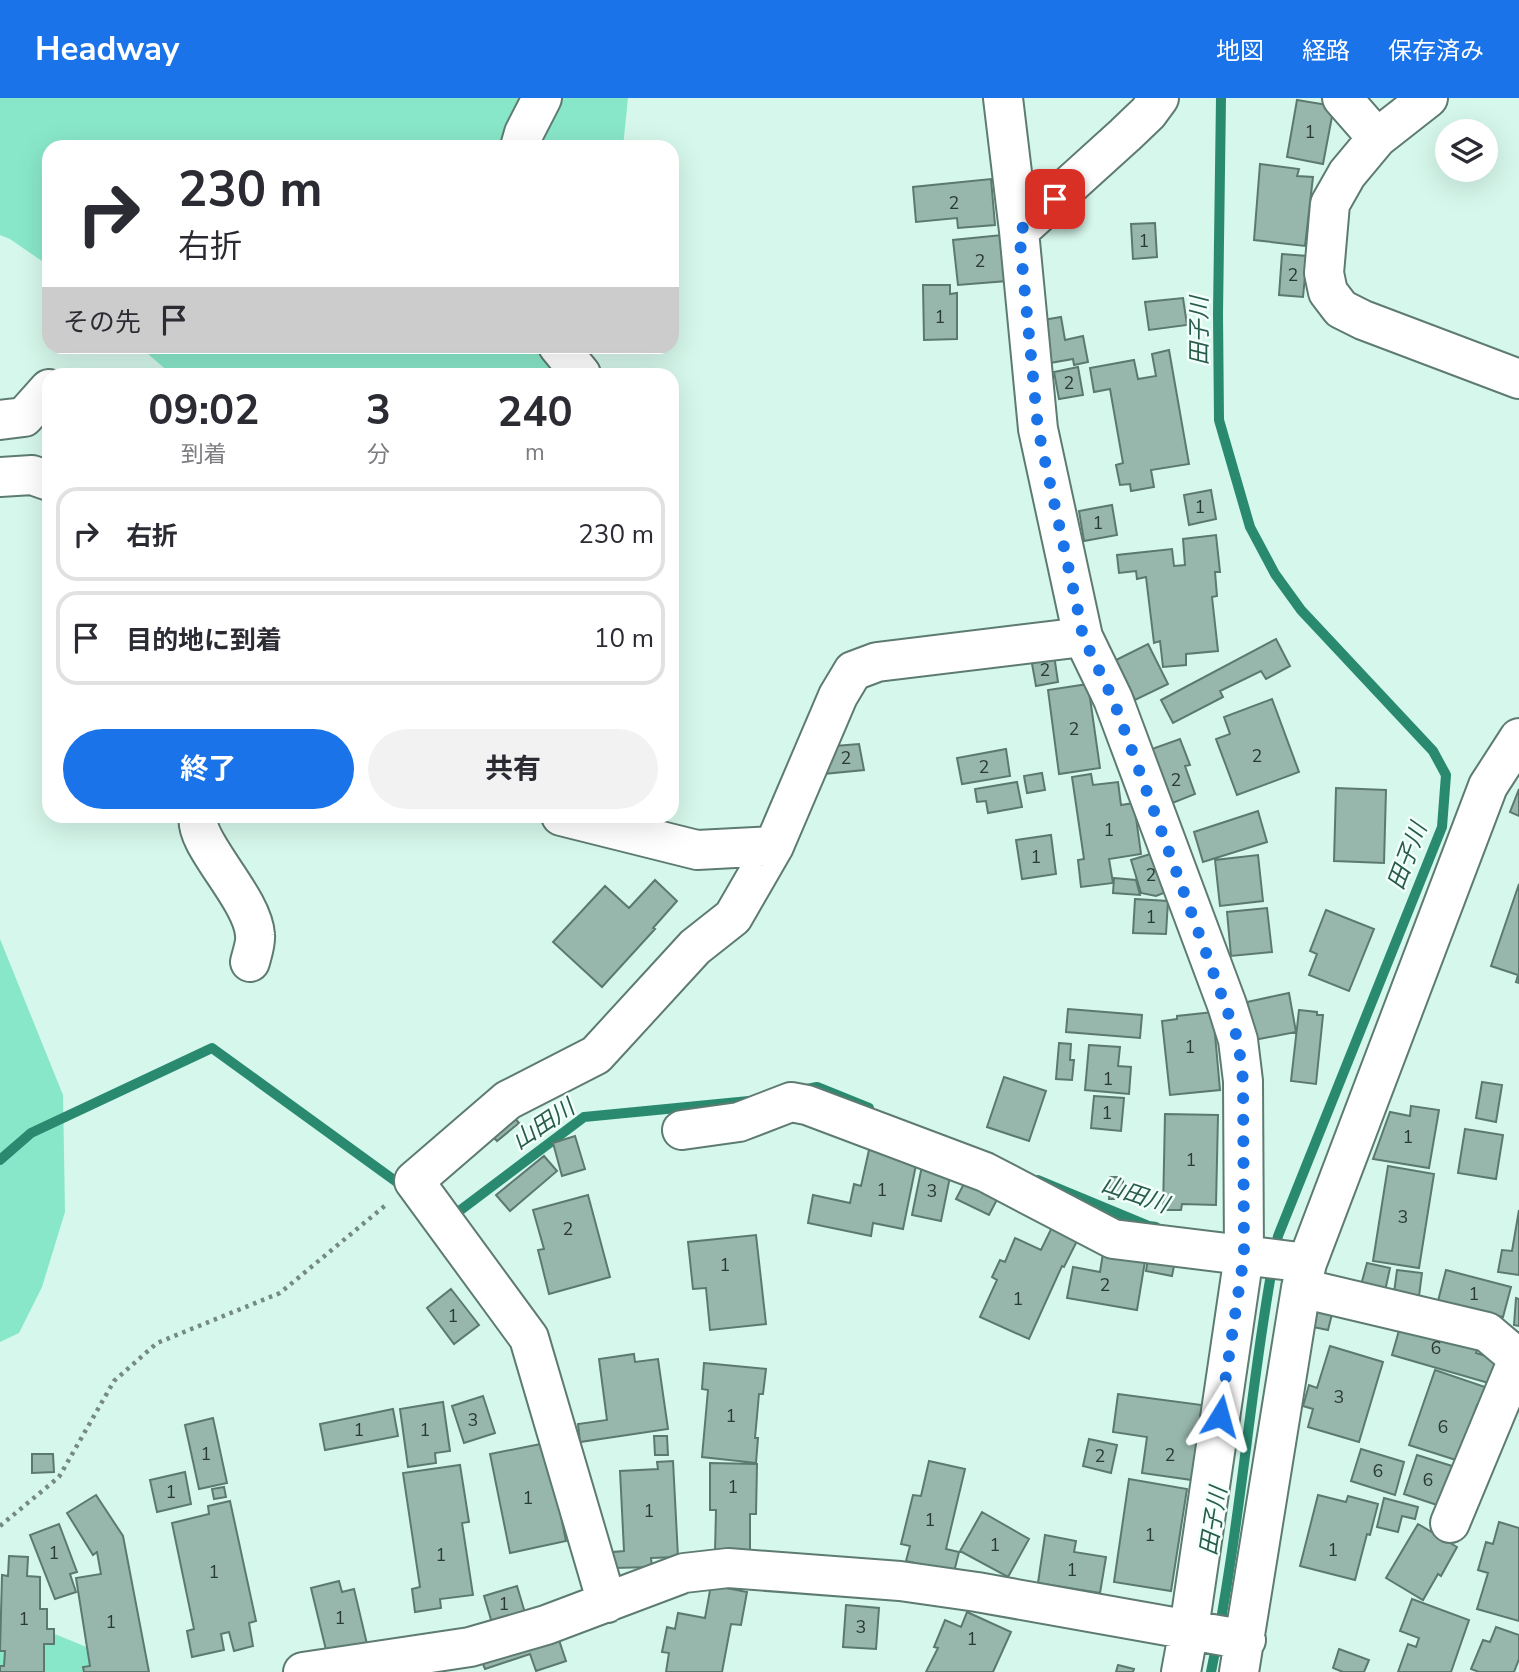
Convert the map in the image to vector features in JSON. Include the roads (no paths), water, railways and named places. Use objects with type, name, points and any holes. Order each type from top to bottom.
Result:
[{"type":"street","points":[[522,140],[542,98]]},
{"type":"street","points":[[1003,98],[1038,429],[1083,637],[1113,699],[1238,1040],[1243,1080],[1250,1256],[1222,1642]]},
{"type":"street","points":[[1019,231],[1140,121],[1158,98]]},
{"type":"street","points":[[1342,98],[1377,138]]},
{"type":"street","points":[[1428,98],[1377,138],[1348,174],[1329,204],[1324,273],[1328,292],[1341,309],[1363,320],[1519,379]]},
{"type":"street","points":[[565,354],[577,368]]},
{"type":"street","points":[[0,419],[24,417],[42,397]]},
{"type":"street","points":[[0,477],[32,475],[42,479]]},
{"type":"street","points":[[607,1603],[529,1338],[414,1181],[508,1100],[596,1055],[695,947],[733,917],[774,846],[838,696],[853,671],[877,662],[1083,637]]},
{"type":"street","points":[[1181,1672],[1222,1642],[1301,1271],[1488,786],[1519,738]]},
{"type":"street","points":[[199,823],[203,839],[234,886],[251,919],[256,936],[250,962]]},
{"type":"street","points":[[589,823],[697,850],[774,846]]},
{"type":"street","points":[[682,1130],[739,1122],[791,1102],[807,1105],[985,1172],[1113,1239],[1250,1256],[1487,1332],[1519,1359],[1450,1523]]},
{"type":"street","points":[[303,1672],[470,1647],[546,1625],[684,1573],[728,1568],[939,1587],[1222,1642]]},
{"type":"waterway","name":"田子川","points":[[1211,1672],[1230,1563],[1278,1236],[1442,827],[1446,775],[1433,751],[1301,610],[1275,574],[1250,527],[1219,420],[1221,98]]},
{"type":"waterway","name":"山田川","points":[[0,1160],[31,1133],[212,1048],[405,1188]]},
{"type":"waterway","name":"山田川","points":[[802,1090],[817,1087],[869,1108]]},
{"type":"waterway","name":"山田川","points":[[450,1218],[584,1117],[749,1101]]},
{"type":"waterway","name":"山田川","points":[[1038,1180],[1156,1227]]}]
